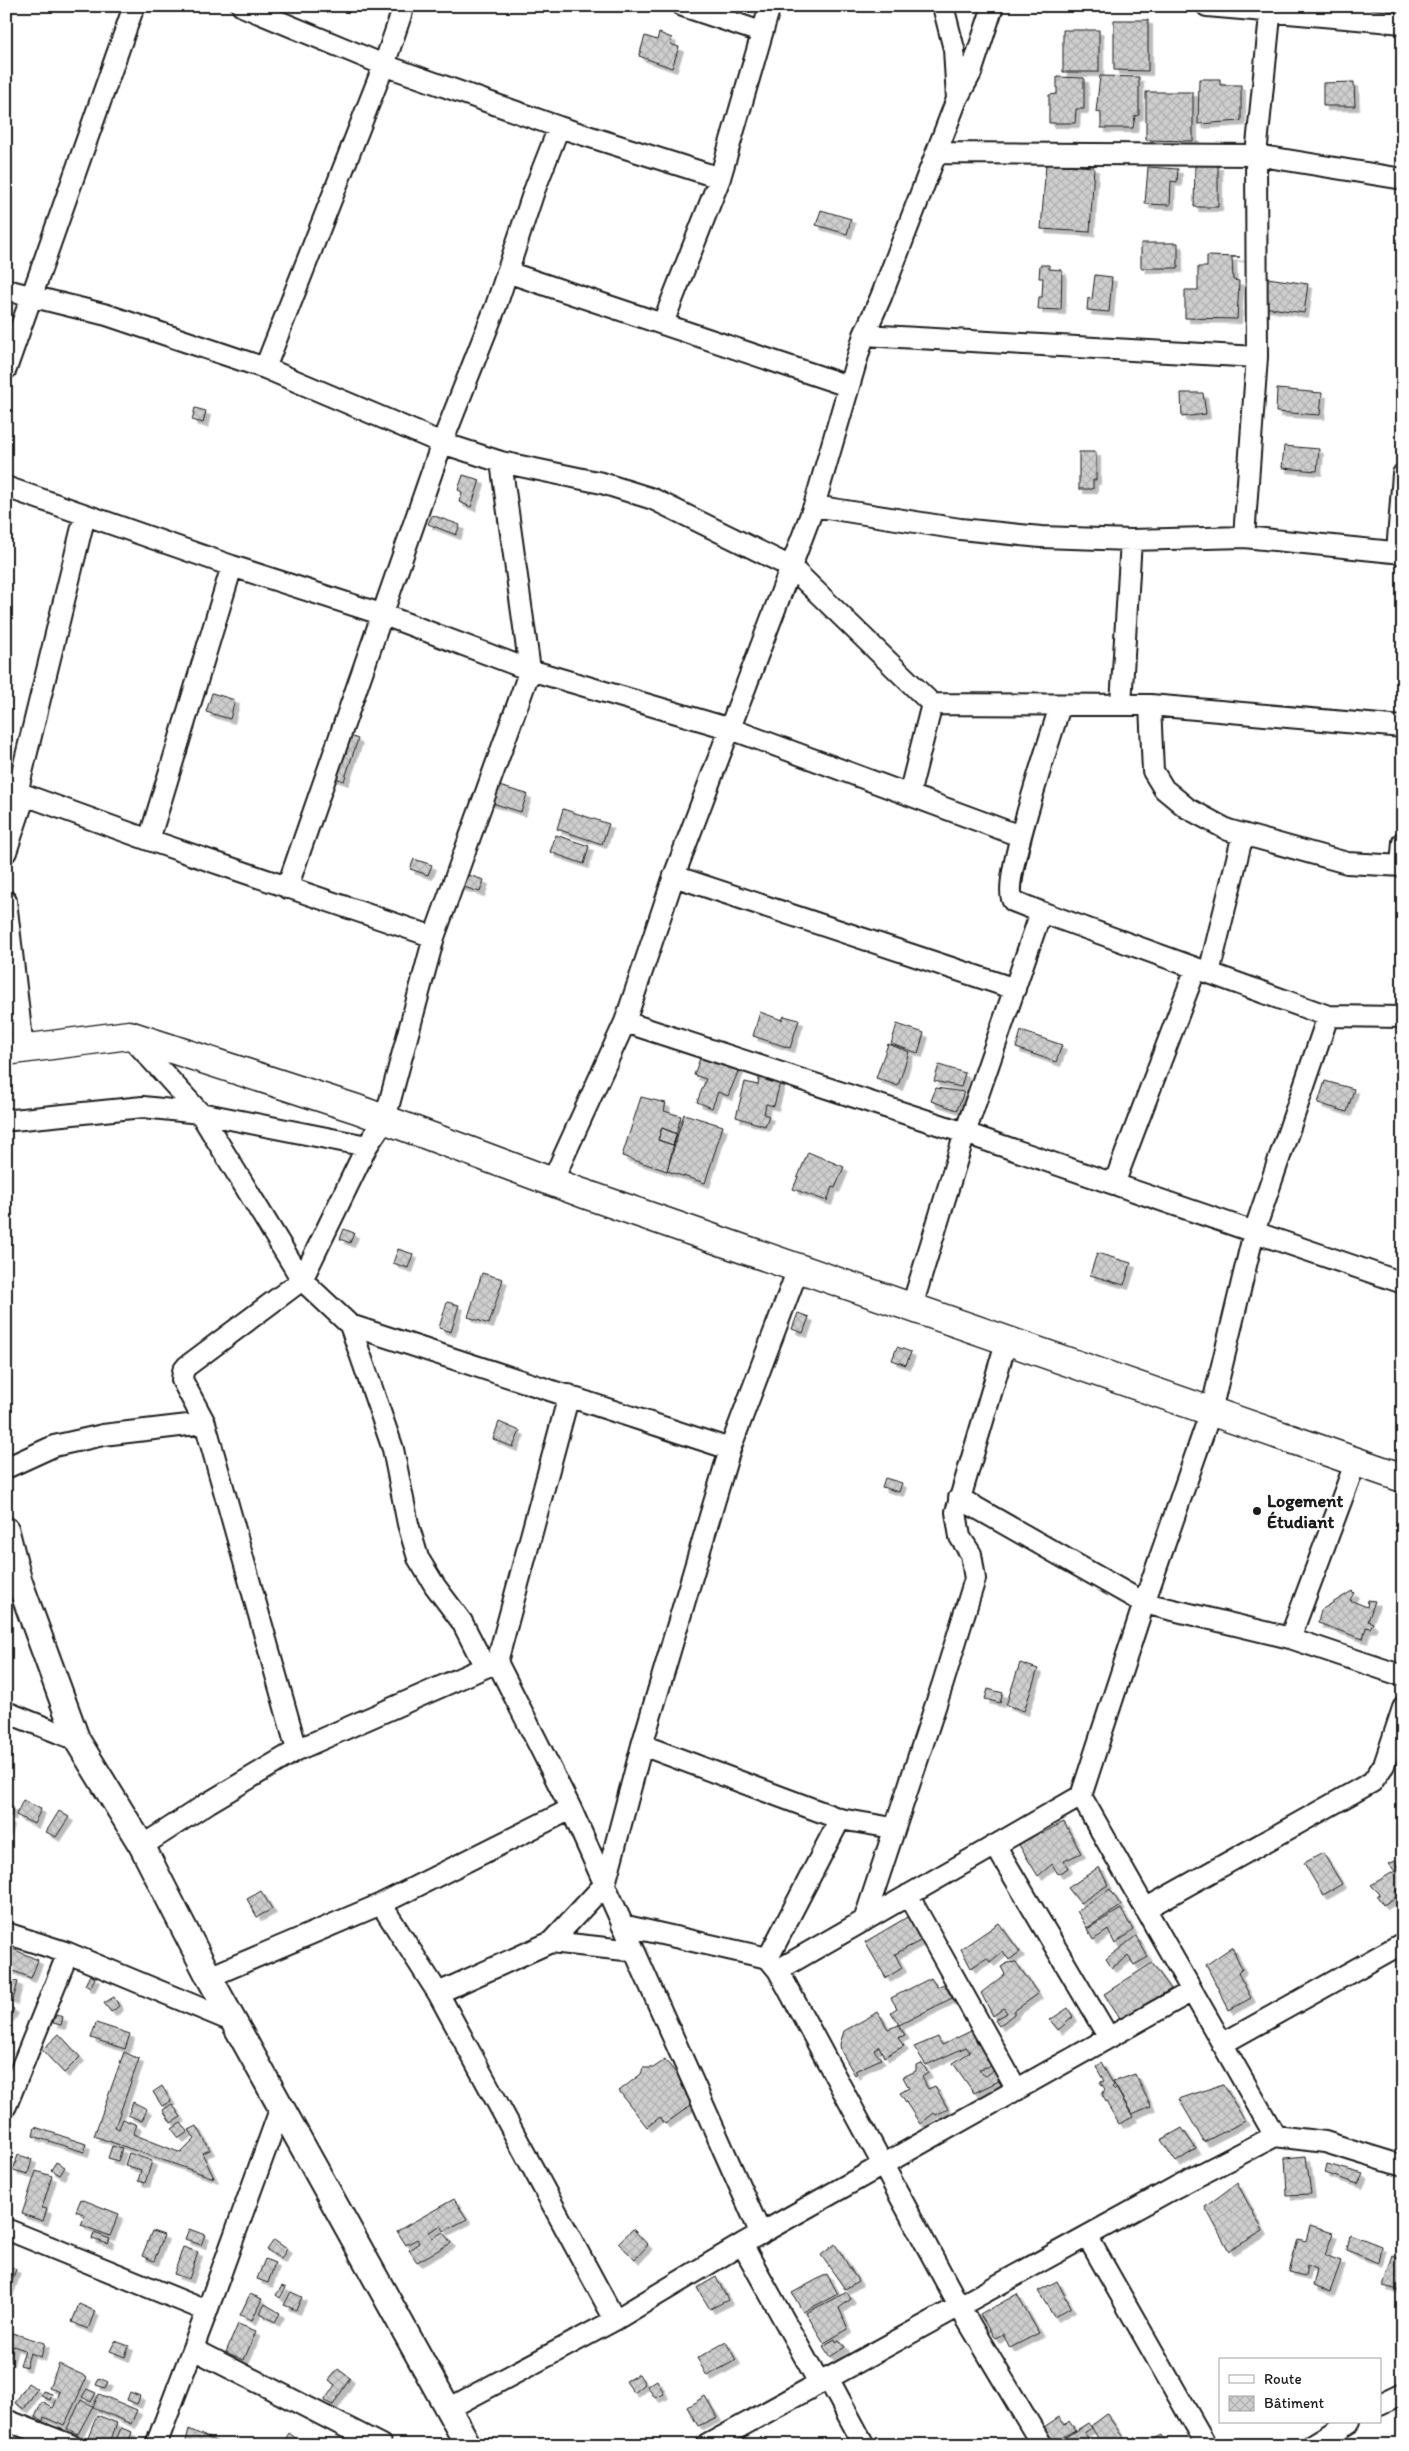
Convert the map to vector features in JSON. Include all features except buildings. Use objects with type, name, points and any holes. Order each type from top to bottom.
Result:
[{"type":"main road","points":[[15,1049],[129,1035],[385,1119],[552,1182],[798,1269],[912,1306],[1403,1478]]},
{"type":"street","points":[[6,368],[134,6]]},
{"type":"street","points":[[242,6],[384,65],[558,127],[720,178]]},
{"type":"street","points":[[265,368],[384,65],[404,6]]},
{"type":"street","points":[[683,6],[761,32]]},
{"type":"street","points":[[663,323],[720,178],[770,6]]},
{"type":"street","points":[[943,6],[954,50],[957,98]]},
{"type":"street","points":[[552,1182],[625,1022],[674,876],[814,506],[864,335],[957,98],[971,73],[993,6]]},
{"type":"street","points":[[1207,6],[1271,9],[1403,23]]},
{"type":"street","points":[[1244,537],[1257,357],[1256,155],[1271,9]]},
{"type":"street","points":[[287,888],[384,615],[442,443],[507,272],[558,127]]},
{"type":"street","points":[[937,153],[1256,155],[1403,179]]},
{"type":"street","points":[[507,272],[848,386]]},
{"type":"street","points":[[6,290],[30,298],[107,315],[265,368],[442,443],[501,462],[602,483],[653,498],[791,567],[932,704],[1150,705],[1403,727]]},
{"type":"street","points":[[864,335],[1257,357]]},
{"type":"street","points":[[297,1750],[205,1423],[182,1380],[183,1371],[187,1366],[302,1280],[367,1146],[385,1119],[434,937],[530,670],[501,462]]},
{"type":"street","points":[[814,506],[960,529],[1041,537],[1131,540],[1244,537],[1400,553],[1403,474]]},
{"type":"street","points":[[6,487],[232,566],[384,615],[530,670],[731,729],[1020,836]]},
{"type":"street","points":[[6,852],[16,793],[85,515]]},
{"type":"street","points":[[1121,704],[1131,540]]},
{"type":"street","points":[[148,840],[232,566]]},
{"type":"street","points":[[909,796],[932,704]]},
{"type":"street","points":[[1150,705],[1153,771],[1164,789],[1187,808],[1228,830],[1347,863],[1402,866],[1403,842]]},
{"type":"street","points":[[1060,706],[1020,836],[1009,892],[1013,901],[1328,1016],[1403,1017]]},
{"type":"street","points":[[16,793],[287,888],[434,937]]},
{"type":"street","points":[[1114,1184],[1202,970],[1243,834]]},
{"type":"street","points":[[674,876],[1015,989]]},
{"type":"street","points":[[6,901],[15,1049]]},
{"type":"street","points":[[912,1306],[965,1133],[1041,912]]},
{"type":"street","points":[[622,1925],[773,1964],[864,1920],[1081,1796],[1144,1603],[1211,1411],[1254,1232],[1328,1016]]},
{"type":"street","points":[[625,1022],[965,1133],[1254,1232],[1402,1280]]},
{"type":"street","points":[[129,1035],[200,1113],[302,1280],[350,1325],[730,1449]]},
{"type":"street","points":[[6,1118],[13,1120],[143,1107],[200,1113],[367,1146]]},
{"type":"street","points":[[438,1993],[551,1942],[605,1884],[642,1745],[730,1449],[798,1269]]},
{"type":"street","points":[[350,1325],[393,1449],[408,1524],[418,1558],[435,1586],[491,1665],[571,1809],[761,2234]]},
{"type":"street","points":[[864,1920],[893,1828],[943,1683],[975,1579],[971,1554],[960,1537],[956,1512],[1007,1340]]},
{"type":"street","points":[[491,1665],[569,1395]]},
{"type":"street","points":[[6,1468],[54,1446],[103,1435],[205,1423]]},
{"type":"street","points":[[1290,1638],[1356,1461]]},
{"type":"street","points":[[959,1498],[1144,1603],[1290,1638],[1403,1676]]},
{"type":"street","points":[[6,1530],[19,1581],[77,1740],[142,1846],[209,1977],[468,2445]]},
{"type":"street","points":[[142,1846],[208,1803],[297,1750],[491,1665]]},
{"type":"street","points":[[1145,1909],[1372,1782],[1384,1765],[1403,1708]]},
{"type":"street","points":[[6,1712],[77,1740]]},
{"type":"street","points":[[642,1745],[840,1819],[893,1828]]},
{"type":"street","points":[[1081,1796],[1275,2136]]},
{"type":"street","points":[[209,1977],[381,1904],[571,1809]]},
{"type":"street","points":[[773,1964],[840,1819]]},
{"type":"street","points":[[995,1845],[1109,2038]]},
{"type":"street","points":[[908,1895],[1017,2090]]},
{"type":"street","points":[[381,1904],[438,1993],[615,2320]]},
{"type":"street","points":[[6,1933],[68,1953],[234,2022]]},
{"type":"street","points":[[551,1942],[634,1951]]},
{"type":"street","points":[[1222,2044],[1403,1943]]},
{"type":"street","points":[[6,2106],[68,1953]]},
{"type":"street","points":[[773,1964],[959,2306],[1042,2445]]},
{"type":"street","points":[[448,2409],[615,2320],[742,2244],[1192,1991]]},
{"type":"street","points":[[156,2445],[281,2107]]},
{"type":"street","points":[[707,2445],[1087,2236],[1275,2136],[1325,2142],[1403,2166]]},
{"type":"street","points":[[6,2230],[207,2311]]},
{"type":"street","points":[[1087,2236],[1206,2445]]},
{"type":"street","points":[[742,2244],[823,2381],[864,2445]]},
{"type":"street","points":[[193,2349],[381,2445]]},
{"type":"street","points":[[1382,2403],[1403,2393]]},
{"type":"street","points":[[6,2420],[70,2445]]},
{"type":"street","points":[[1312,2445],[1347,2424]]},
{"type":"place","name":"Logement Étudiant","points":[[1257,1511]]}]
